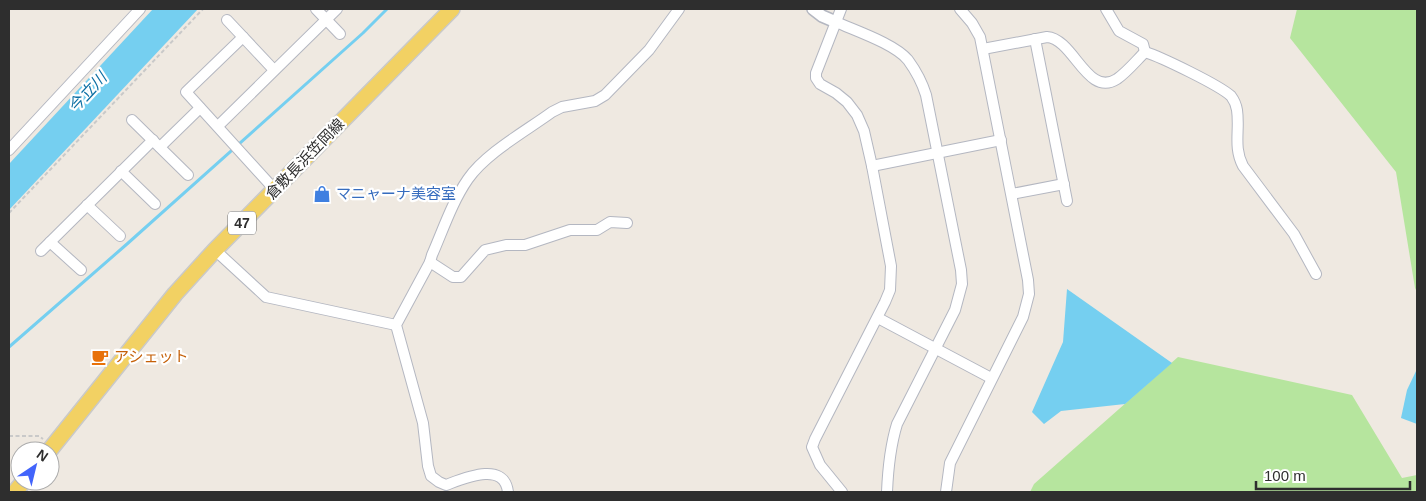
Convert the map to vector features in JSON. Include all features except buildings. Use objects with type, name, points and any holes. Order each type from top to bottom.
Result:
[{"type":"main road","name":"倉敷長浜笠岡線","points":[[56,441],[140,336],[215,250],[452,9]]},
{"type":"street","points":[[9,150],[140,9]]},
{"type":"street","points":[[316,9],[340,34]]},
{"type":"street","points":[[218,126],[337,9]]},
{"type":"street","points":[[508,492],[507,485],[500,476],[493,474],[467,477],[446,485],[431,476],[423,423],[396,325],[430,262],[460,191],[469,177],[496,152],[552,112],[562,107],[595,101],[605,94],[649,50],[679,9]]},
{"type":"street","points":[[813,9],[822,16],[890,47],[907,59],[921,81],[926,95],[961,270],[962,284],[955,310],[897,424],[889,457],[887,492]]},
{"type":"street","points":[[841,9],[816,78],[820,84],[847,102],[857,115],[864,131],[891,266],[890,290],[878,318],[812,448],[820,465],[842,492]]},
{"type":"street","points":[[946,492],[950,463],[1023,317],[1029,294],[1012,194],[983,49],[980,37],[972,23],[960,9]]},
{"type":"street","points":[[1106,9],[1119,31],[1143,44],[1145,52]]},
{"type":"street","points":[[227,20],[274,70]]},
{"type":"street","points":[[243,37],[186,92],[274,190]]},
{"type":"street","points":[[983,49],[1054,37],[1072,54],[1083,71],[1091,78],[1109,82],[1123,74],[1145,52]]},
{"type":"street","points":[[1036,39],[1068,201]]},
{"type":"street","points":[[1145,52],[1200,78],[1227,93],[1232,98],[1237,109],[1238,118],[1238,156],[1243,166],[1294,234],[1316,274]]},
{"type":"street","points":[[41,251],[121,172],[200,108]]},
{"type":"street","points":[[132,120],[188,175]]},
{"type":"street","points":[[872,166],[1001,140]]},
{"type":"street","points":[[121,172],[155,204]]},
{"type":"street","points":[[1012,194],[1064,184]]},
{"type":"street","points":[[87,205],[120,236]]},
{"type":"street","points":[[430,262],[453,278],[461,277],[485,250],[525,245],[570,230],[596,230],[610,222],[627,223]]},
{"type":"street","points":[[50,242],[81,270]]},
{"type":"street","points":[[215,250],[266,297],[396,325]]},
{"type":"street","points":[[878,318],[991,378]]},
{"type":"path","points":[[9,213],[203,9]]},
{"type":"path","points":[[9,436],[39,436],[43,441]]},
{"type":"green space","points":[[1297,9],[1417,9],[1417,292],[1396,172],[1290,38]]},
{"type":"green space","points":[[1178,357],[1352,395],[1402,478],[1417,475],[1417,492],[1030,492],[1034,484]]},
{"type":"water","name":"今立川","points":[[153,9],[198,9],[9,210],[9,164]]},
{"type":"water","points":[[1067,289],[1172,363],[1125,404],[1061,411],[1044,424],[1032,412],[1063,342]]},
{"type":"water","points":[[1417,369],[1417,424],[1401,418],[1407,390]]},
{"type":"waterway","points":[[9,347],[363,33],[387,9]]},
{"type":"place","name":"マニャーナ美容室","points":[[322,194]]},
{"type":"place","name":"アシェット","points":[[100,357]]}]
